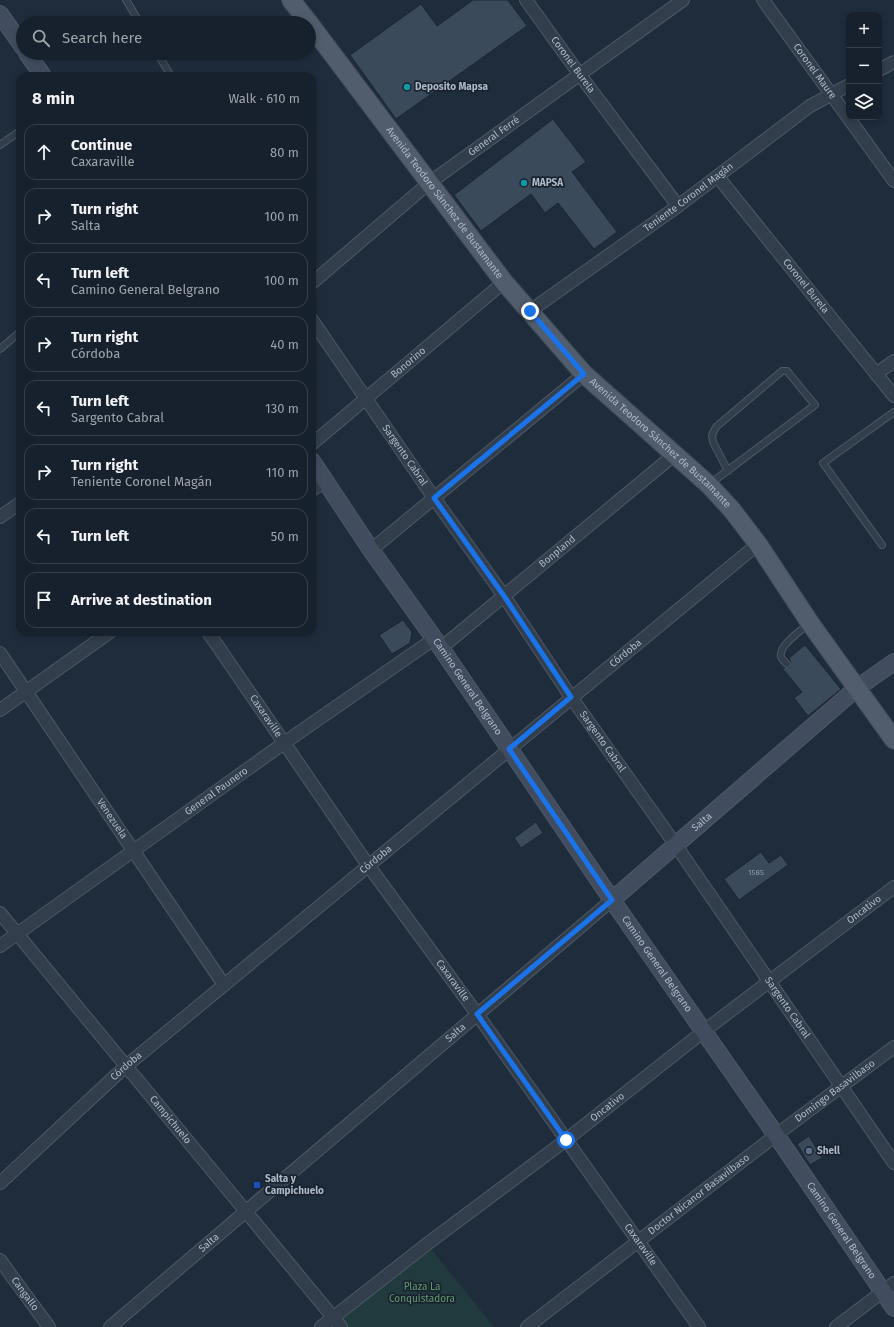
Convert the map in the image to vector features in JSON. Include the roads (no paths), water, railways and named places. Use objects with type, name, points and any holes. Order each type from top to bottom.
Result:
[{"type":"main road","name":"Avenida Teodoro Sánchez de Bustamante","points":[[291,0],[304,16]]},
{"type":"main road","name":"Avenida Teodoro Sánchez de Bustamante","points":[[316,32],[504,282],[584,374],[709,485],[732,510],[758,544],[810,623],[894,740]]},
{"type":"street","name":"Coronel Burela","points":[[526,0],[678,206]]},
{"type":"street","name":"General Ferré","points":[[316,280],[429,183],[683,0]]},
{"type":"street","name":"Coronel Maure","points":[[763,0],[894,181]]},
{"type":"street","points":[[0,14],[16,37]]},
{"type":"street","points":[[32,60],[40,72]]},
{"type":"street","points":[[882,68],[894,62]]},
{"type":"street","name":"Teniente Coronel Magán","points":[[530,311],[718,177],[810,106],[846,86]]},
{"type":"street","name":"Coronel Burela","points":[[718,177],[894,396]]},
{"type":"street","name":"Bonorino","points":[[316,441],[504,282]]},
{"type":"street","name":"Sargento Cabral","points":[[316,326],[434,498],[504,596],[571,697],[675,844],[894,1163]]},
{"type":"street","points":[[876,374],[894,361]]},
{"type":"street","points":[[371,550],[584,374]]},
{"type":"street","name":"Bonpland","points":[[438,643],[504,596],[674,455]]},
{"type":"street","name":"Camino General Belgrano","points":[[316,467],[371,550],[438,643],[612,900],[776,1135],[888,1288],[894,1308]]},
{"type":"street","points":[[316,487],[325,481]]},
{"type":"street","points":[[0,517],[16,506]]},
{"type":"street","name":"Córdoba","points":[[0,1183],[126,1066],[758,544]]},
{"type":"street","points":[[0,710],[104,636]]},
{"type":"street","name":"Caxaraville","points":[[211,636],[368,865],[477,1014],[699,1327]]},
{"type":"street","name":"General Paunero","points":[[0,946],[284,743],[438,643]]},
{"type":"street","name":"Venezuela","points":[[0,653],[224,985]]},
{"type":"street","name":"Salta","points":[[110,1327],[612,900],[827,711],[894,662]]},
{"type":"street","name":"Oncativo","points":[[321,1327],[337,1322],[427,1244],[566,1140],[704,1031],[894,887]]},
{"type":"street","name":"Campichuelo","points":[[0,913],[337,1322]]},
{"type":"street","name":"Domingo Basavilbaso","points":[[776,1135],[894,1047]]},
{"type":"street","name":"Doctor Nicanor Basavilbaso","points":[[527,1327],[776,1135]]},
{"type":"street","name":"Cangallo","points":[[0,1260],[49,1327]]},
{"type":"street","points":[[836,1327],[888,1288]]},
{"type":"lane","points":[[126,0],[136,16]]},
{"type":"lane","points":[[161,60],[169,72]]},
{"type":"lane","points":[[0,145],[16,134]]},
{"type":"lane","points":[[0,350],[16,336]]},
{"type":"lane","points":[[709,485],[728,471],[815,404],[787,371],[782,371],[716,427],[712,435],[713,442],[728,471]]},
{"type":"lane","points":[[882,545],[823,463],[894,412]]},
{"type":"lane","points":[[787,664],[781,658],[780,652],[784,646],[810,623]]},
{"type":"place","name":"Deposito Mapsa","points":[[407,87]]},
{"type":"place","name":"MAPSA","points":[[524,183]]},
{"type":"place","name":"Shell","points":[[809,1151]]},
{"type":"place","name":"Salta y Campichuelo","points":[[257,1185]]},
{"type":"park label","name":"Plaza La Conquistadora","points":[[422,1292]]}]
